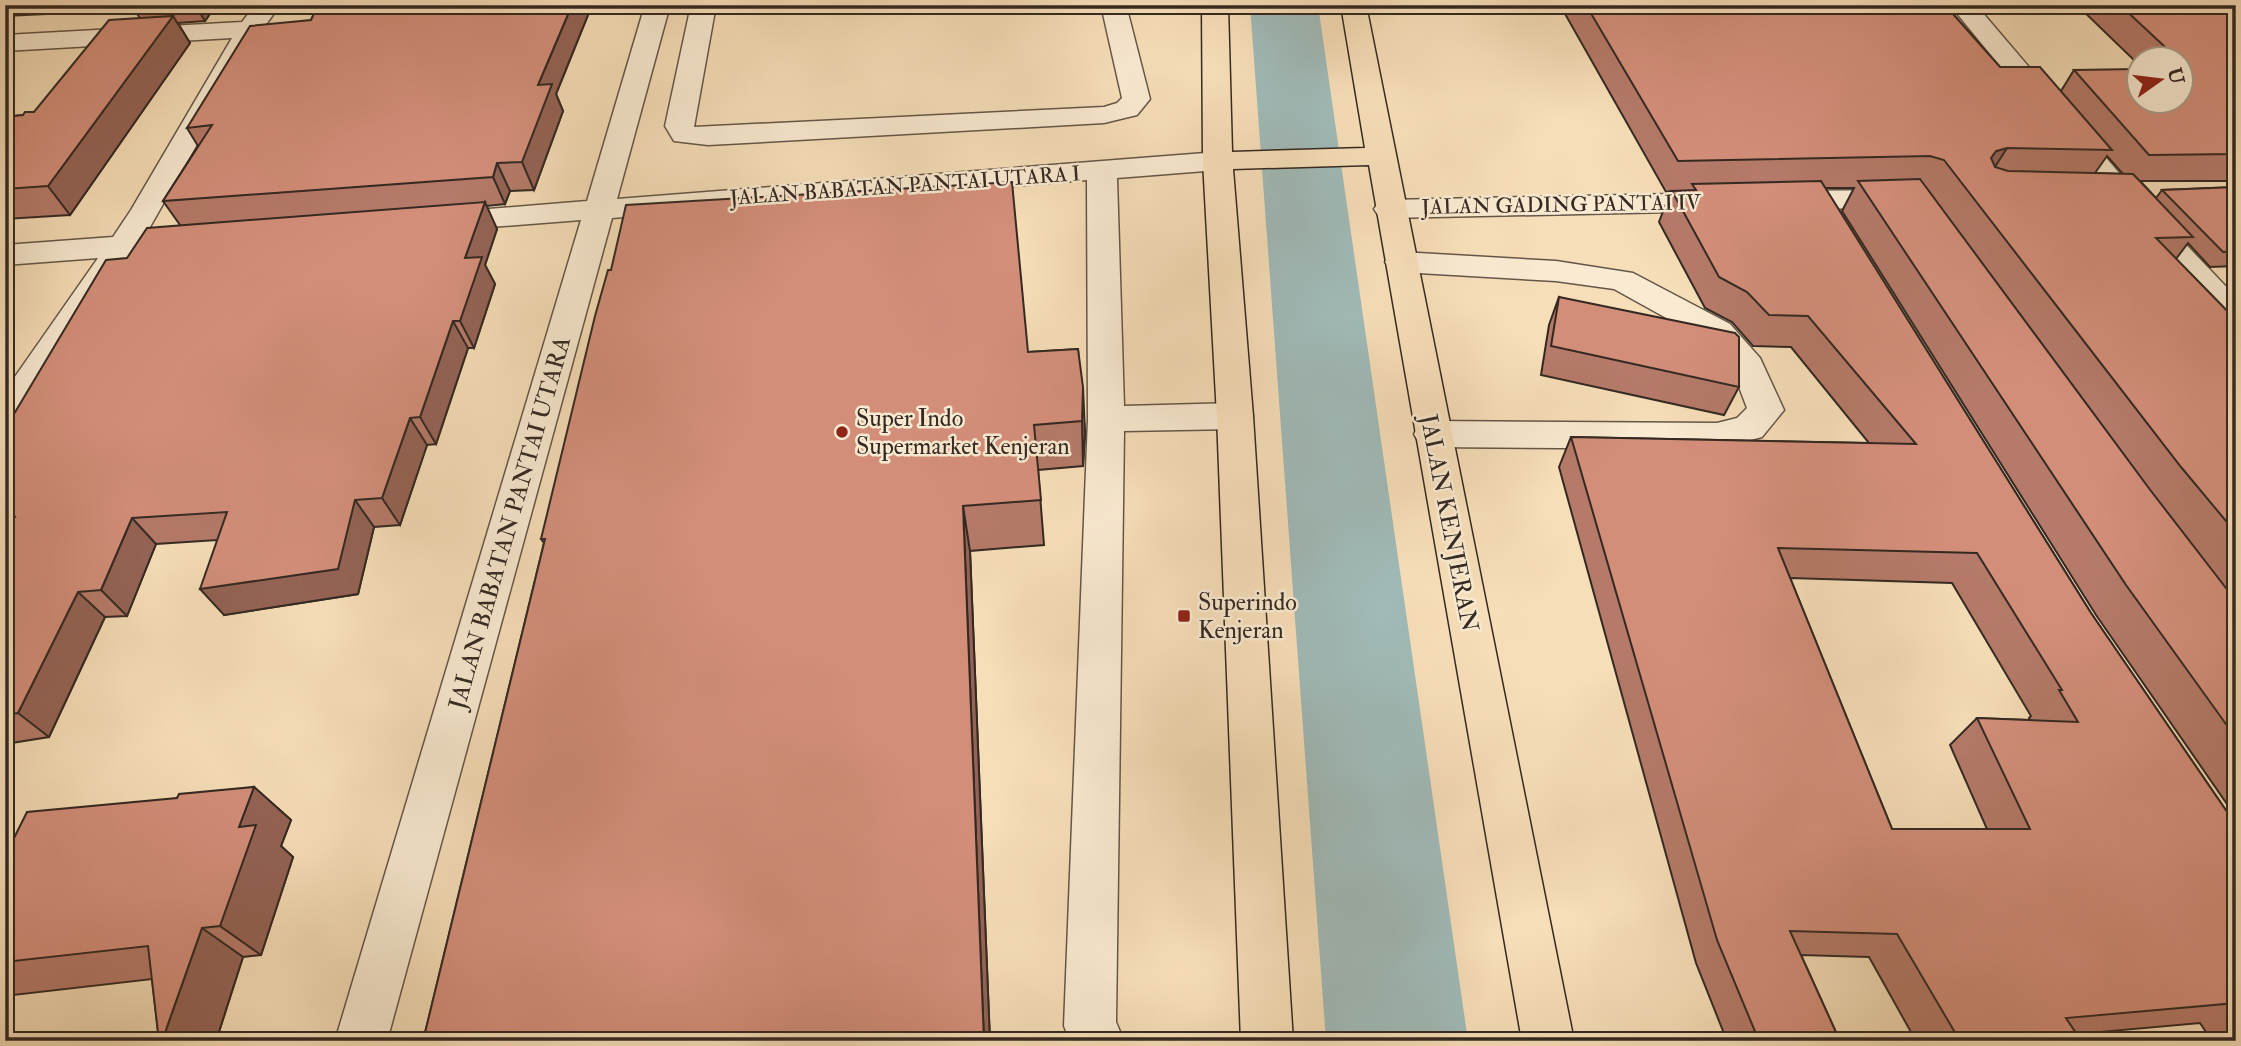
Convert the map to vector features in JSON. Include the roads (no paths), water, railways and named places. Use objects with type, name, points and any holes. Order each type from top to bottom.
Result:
[{"type":"main road","points":[[1214,5],[1267,1041]]},
{"type":"main road","name":"JALAN KENJERAN","points":[[1353,5],[1375,156],[1401,262],[1548,1041]]},
{"type":"main road","points":[[1223,161],[1375,156]]},
{"type":"street","name":"JALAN BABATAN PANTAI UTARA","points":[[361,1041],[658,5]]},
{"type":"street","points":[[704,5],[679,126],[684,135],[709,136],[1104,115],[1127,109],[1136,99],[1113,5]]},
{"type":"street","points":[[1962,5],[2120,194],[2236,317]]},
{"type":"street","points":[[5,43],[259,17]]},
{"type":"street","points":[[5,418],[124,246],[259,17]]},
{"type":"street","name":"JALAN BABATAN PANTAI UTARA I","points":[[413,224],[1223,161]]},
{"type":"street","points":[[1098,1041],[1090,1026],[1106,419],[1102,171]]},
{"type":"street","points":[[2087,193],[2158,192]]},
{"type":"street","name":"JALAN GADING PANTAI IV","points":[[1389,209],[1913,198],[1928,220]]},
{"type":"street","points":[[1816,200],[1837,233]]},
{"type":"street","points":[[5,255],[220,238]]},
{"type":"street","points":[[1401,262],[1556,271],[1622,280],[1718,332],[1748,366],[1766,410],[1749,428],[1717,436],[1432,433]]},
{"type":"street","points":[[1106,419],[1235,416]]},
{"type":"waterway","points":[[1284,5],[1397,1041]]},
{"type":"place","name":"Super Indo Supermarket Kenjeran","points":[[842,432]]},
{"type":"place","name":"Superindo Kenjeran","points":[[1184,616]]}]
